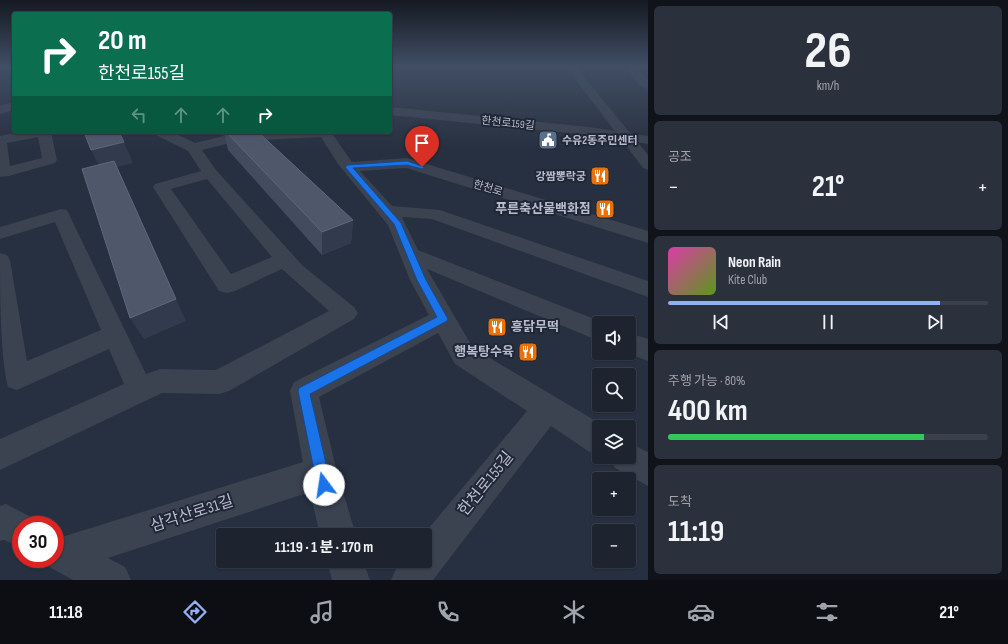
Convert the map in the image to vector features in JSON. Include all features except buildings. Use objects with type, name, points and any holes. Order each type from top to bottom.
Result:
[{"type":"street","points":[[592,94],[648,165]]},
{"type":"street","points":[[0,110],[12,107]]},
{"type":"street","name":"한천로159길","points":[[392,111],[588,131],[648,140]]},
{"type":"street","points":[[0,120],[12,117]]},
{"type":"street","points":[[32,134],[0,141],[2,173],[50,160],[44,134]]},
{"type":"street","points":[[0,455],[160,380],[219,382],[346,313],[296,271],[210,173],[193,148],[165,134]]},
{"type":"street","points":[[193,148],[232,135],[278,134]]},
{"type":"street","points":[[325,134],[348,167],[397,223],[421,280],[464,356],[592,436]]},
{"type":"street","name":"한천로","points":[[348,167],[407,163],[648,237]]},
{"type":"street","points":[[210,173],[161,187],[227,285],[286,260]]},
{"type":"street","points":[[386,211],[434,214],[648,289]]},
{"type":"street","points":[[0,232],[61,214],[140,390]]},
{"type":"street","points":[[410,254],[592,327]]},
{"type":"street","points":[[0,260],[17,378],[116,335]]},
{"type":"street","points":[[336,528],[321,472],[304,391],[443,319]]},
{"type":"street","points":[[636,346],[648,350]]},
{"type":"street","name":"한천로155길","points":[[432,552],[547,408]]},
{"type":"street","points":[[636,463],[648,470]]},
{"type":"street","name":"삼각산로31길","points":[[64,551],[321,472]]},
{"type":"street","points":[[0,524],[6,521],[12,525]]},
{"type":"street","name":"삼각산로31길","points":[[64,556],[112,580]]},
{"type":"street","points":[[347,568],[351,580]]},
{"type":"street","name":"한천로155길","points":[[410,580],[419,568]]},
{"type":"place","name":"수유2동주민센터","points":[[548,140]]},
{"type":"place","name":"강짬뽕락궁","points":[[600,176]]},
{"type":"place","name":"푸른축산물백화점","points":[[605,209]]},
{"type":"place","name":"흥닭무떡","points":[[497,327]]},
{"type":"place","name":"행복탕수육","points":[[528,352]]},
{"type":"route","points":[[324,485],[304,391],[443,319],[421,280],[397,223],[348,167],[407,163],[422,167]]}]
